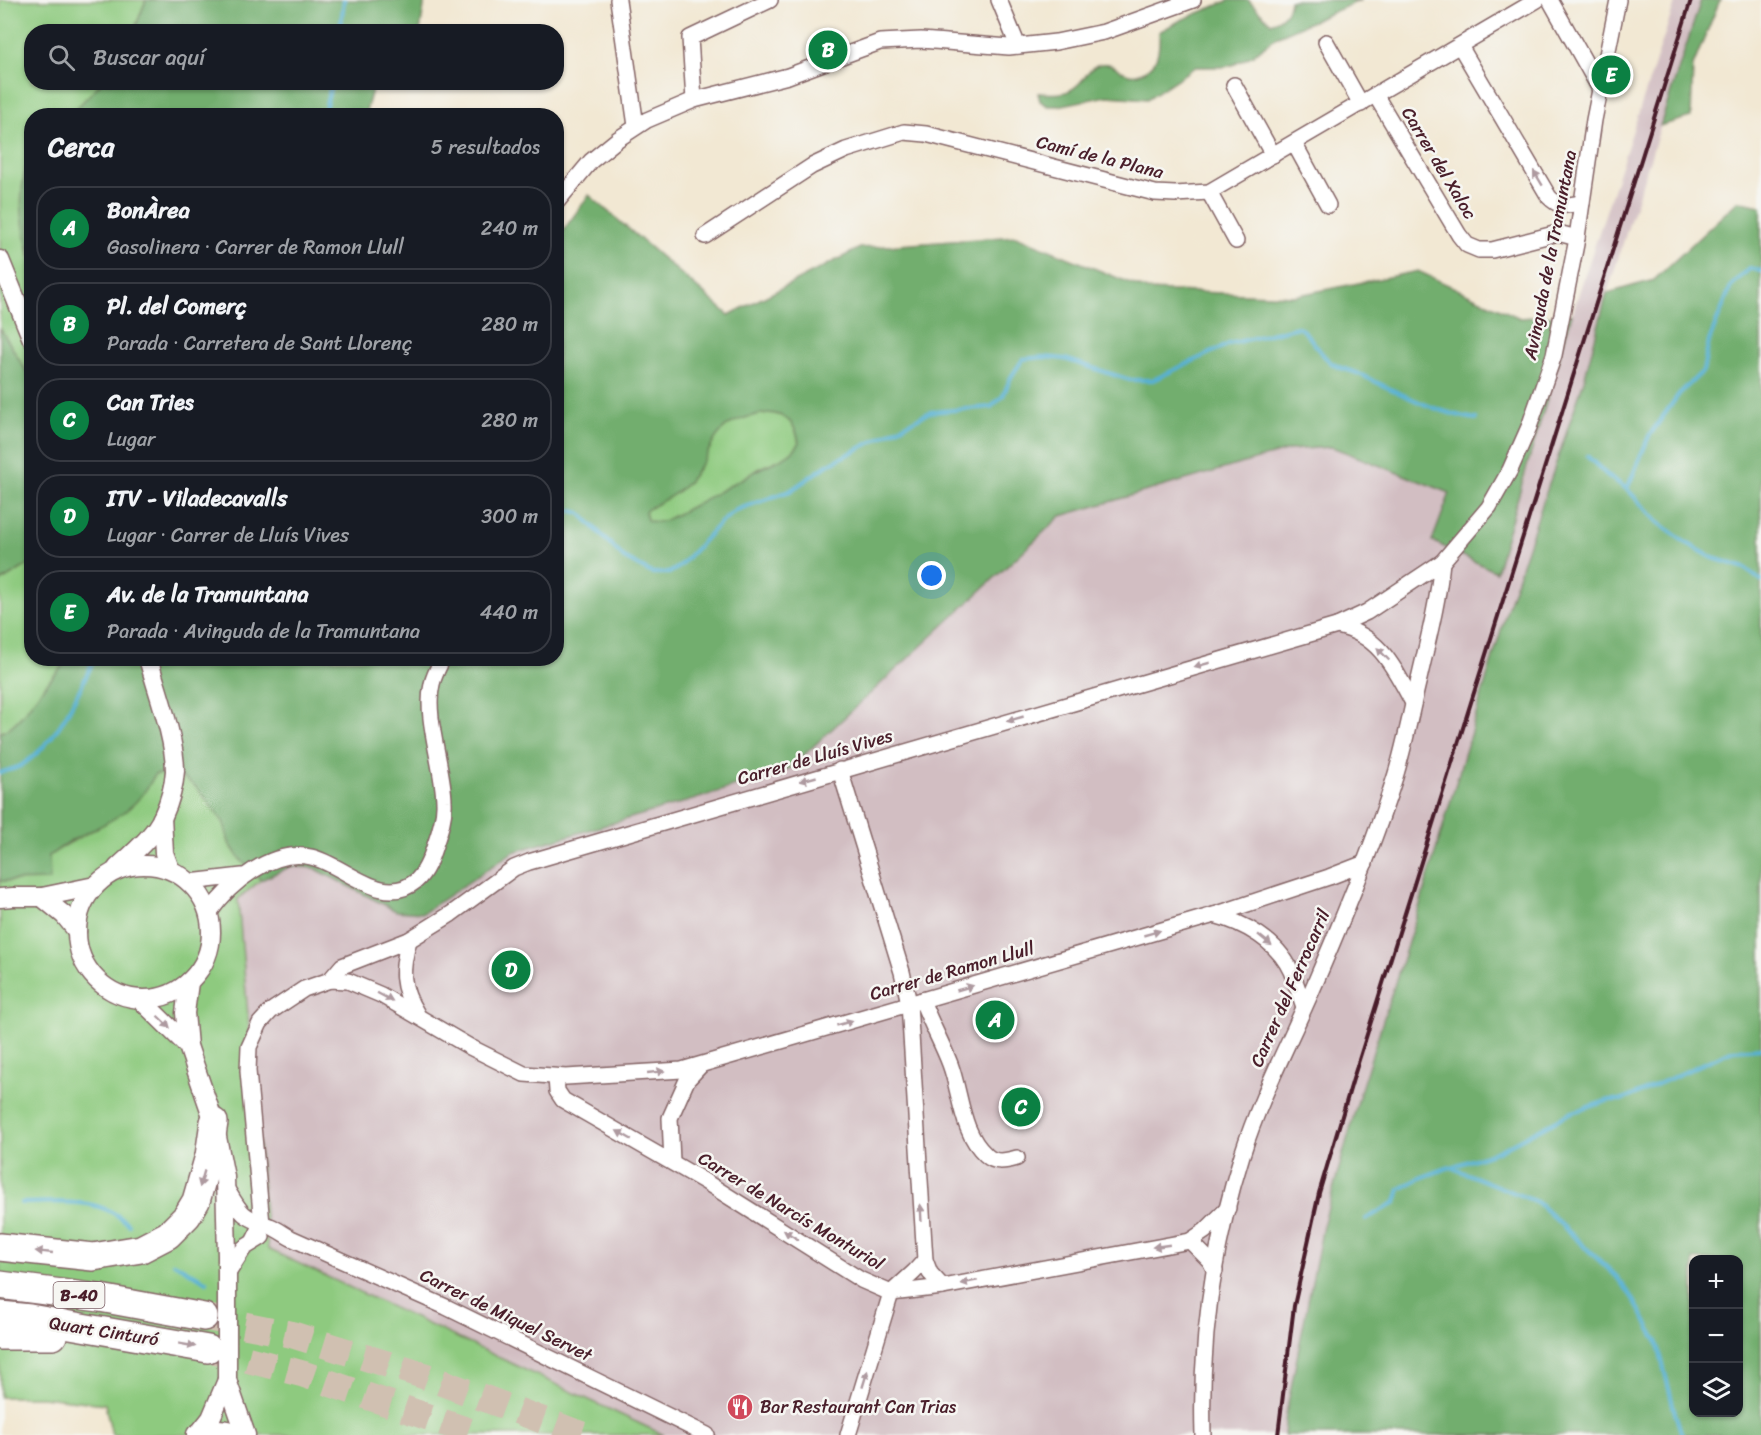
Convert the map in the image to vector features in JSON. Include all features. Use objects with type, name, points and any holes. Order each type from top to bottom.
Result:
[{"type":"highway","points":[[0,1247],[93,1257],[141,1249],[168,1235],[188,1216],[195,1201],[209,1156],[214,1122]]},
{"type":"highway","points":[[0,1268],[82,1281],[110,1289],[157,1309]]},
{"type":"highway","name":"Quart Cinturó","points":[[0,1285],[100,1298],[204,1317]]},
{"type":"highway","name":"Quart Cinturó","points":[[0,1315],[208,1349]]},
{"type":"highway","points":[[0,1329],[67,1325]]},
{"type":"highway","points":[[0,1336],[48,1337],[105,1331]]},
{"type":"street","points":[[618,0],[636,126]]},
{"type":"street","points":[[694,100],[690,38],[770,0]]},
{"type":"street","points":[[999,0],[1018,46]]},
{"type":"street","points":[[564,193],[591,161],[636,126],[694,100],[788,76],[880,42],[921,40],[972,45],[1018,46],[1056,42],[1104,32],[1193,0]]},
{"type":"street","name":"Camí de la Plana","points":[[705,236],[812,166],[846,150],[904,132],[926,134],[1155,193],[1209,192],[1537,0]]},
{"type":"street","points":[[1550,0],[1600,89]]},
{"type":"street","name":"Avinguda de la Tramuntana","points":[[1442,562],[1489,507],[1510,470],[1529,427],[1554,355],[1617,0]]},
{"type":"street","points":[[1577,48],[1586,52],[1594,52],[1609,40]]},
{"type":"street","points":[[1326,42],[1361,104]]},
{"type":"street","points":[[1460,46],[1549,196],[1557,204],[1564,206],[1582,203]]},
{"type":"street","points":[[1234,85],[1273,155]]},
{"type":"street","name":"Carrer del Xaloc","points":[[1376,96],[1459,236],[1467,245],[1479,250],[1492,250],[1558,233],[1576,238]]},
{"type":"street","points":[[1294,143],[1328,205]]},
{"type":"street","points":[[1209,192],[1236,241]]},
{"type":"street","points":[[1557,204],[1558,233]]},
{"type":"street","points":[[0,260],[24,319]]},
{"type":"street","name":"Carrer de Lluís Vives","points":[[330,980],[342,966],[409,939],[451,914],[514,868],[529,862],[1337,626],[1367,612],[1442,562]]},
{"type":"street","name":"Carrer del Ferrocarril","points":[[1203,1435],[1202,1402],[1205,1355],[1215,1271],[1242,1154],[1266,1090],[1352,896],[1395,775],[1439,594],[1442,562]]},
{"type":"street","points":[[1337,626],[1353,629],[1387,657],[1413,703]]},
{"type":"street","points":[[0,898],[42,897],[95,885],[114,872],[137,850],[162,818],[175,772],[167,727],[150,666]]},
{"type":"street","points":[[190,882],[244,875],[279,859],[298,855],[320,859],[379,889],[395,890],[416,880],[432,857],[443,819],[443,788],[431,699],[432,681],[439,666]]},
{"type":"street","points":[[840,770],[902,972],[915,1002],[950,1064],[974,1140],[987,1157],[1001,1162],[1017,1158]]},
{"type":"street","points":[[162,818],[164,853],[170,869]]},
{"type":"street","name":"Carrer de Ramon Llull","points":[[556,1077],[649,1073],[682,1070],[701,1065],[1214,915],[1365,863]]},
{"type":"street","points":[[95,885],[83,904],[77,931],[80,952],[93,975],[114,992],[140,999],[166,995],[189,982],[200,970],[209,950],[212,933],[209,912],[201,895],[190,882],[170,869],[142,864],[114,872]]},
{"type":"street","points":[[209,912],[223,894],[244,875]]},
{"type":"street","points":[[1329,877],[1340,877],[1347,881],[1352,896]]},
{"type":"street","points":[[42,897],[64,915],[77,931]]},
{"type":"street","points":[[1214,915],[1234,920],[1273,946],[1291,970],[1304,1007]]},
{"type":"street","points":[[409,939],[404,960],[403,981],[407,998],[418,1016]]},
{"type":"street","points":[[254,1240],[261,1224],[248,1071],[249,1047],[260,1023],[271,1011],[304,989],[330,980],[348,981],[365,987],[470,1047],[525,1074],[556,1077]]},
{"type":"street","points":[[189,982],[185,1013],[188,1046],[206,1093],[214,1122],[221,1150],[225,1186],[226,1380],[246,1435]]},
{"type":"street","points":[[140,999],[188,1046]]},
{"type":"street","points":[[915,1002],[925,1260],[930,1273],[943,1287]]},
{"type":"street","points":[[672,1162],[670,1118],[687,1080],[701,1065]]},
{"type":"street","name":"Carrer de Narcís Monturiol","points":[[556,1077],[557,1091],[563,1100],[672,1162],[861,1280],[891,1293],[943,1287],[1190,1241],[1228,1208]]},
{"type":"street","name":"Carrer de Miquel Servet","points":[[225,1186],[241,1212],[251,1220],[275,1228],[446,1307],[707,1435]]},
{"type":"street","points":[[227,1275],[244,1248],[254,1240],[272,1234],[286,1235]]},
{"type":"street","points":[[1190,1241],[1210,1261],[1215,1271]]},
{"type":"street","points":[[848,1435],[891,1293],[925,1260]]},
{"type":"street","points":[[197,1434],[211,1418],[226,1380]]},
{"type":"street","points":[[197,1434],[222,1429],[241,1435]]},
{"type":"shaded area","points":[[1676,0],[1701,0],[1607,293],[1584,380],[1509,603],[1419,908],[1362,1086],[1323,1226],[1286,1413],[1284,1435],[664,1435],[268,1249],[238,899],[261,880],[291,866],[314,868],[396,911],[423,913],[513,852],[696,799],[790,768],[1061,516],[1289,450],[1332,447],[1451,493],[1523,484],[1572,314]]},
{"type":"green space","points":[[0,0],[146,0],[137,24],[24,24],[24,90],[94,90],[77,108],[24,108],[22,206],[24,367],[0,328]]},
{"type":"green space","points":[[146,0],[425,0],[421,24],[137,24]]},
{"type":"green space","points":[[1230,0],[1248,0],[1271,23],[1284,15],[1290,0],[1361,0],[1276,37],[1253,55],[1235,64],[1225,67],[1195,67],[1147,99],[1107,96],[1058,106],[1048,106],[1040,101],[1038,93],[1069,91],[1097,65],[1109,64],[1131,74],[1138,74],[1146,70],[1151,67],[1157,57],[1159,32],[1181,20]]},
{"type":"green space","points":[[1701,0],[1720,0],[1693,66],[1691,117],[1660,126]]},
{"type":"green space","points":[[94,90],[372,90],[367,108],[77,108]]},
{"type":"green space","points":[[24,178],[24,228],[22,208]]},
{"type":"green space","points":[[589,195],[729,315],[860,248],[1016,236],[1147,290],[1294,296],[1418,271],[1520,318],[1572,314],[1496,572],[1432,541],[1450,493],[1332,447],[1289,450],[1061,516],[790,768],[696,799],[513,852],[423,913],[396,911],[314,868],[291,866],[261,880],[240,859],[229,843],[224,823],[196,787],[178,774],[155,774],[139,799],[120,815],[67,843],[49,856],[50,880],[0,881],[0,733],[19,719],[62,667],[564,666],[564,229]],"holes":[[[768,413],[781,416],[790,422],[798,437],[799,444],[790,453],[664,521],[647,520],[645,511],[673,495],[688,482],[724,429],[748,417]]]},
{"type":"green space","points":[[1738,201],[1761,206],[1761,1435],[1284,1435],[1286,1413],[1323,1226],[1362,1086],[1419,908],[1509,603],[1584,380],[1607,293],[1654,280]]},
{"type":"green space","points":[[0,328],[24,367],[24,567],[0,582]]},
{"type":"green space","points":[[768,413],[786,418],[794,426],[799,444],[793,452],[664,521],[655,523],[647,520],[645,511],[673,495],[688,482],[723,429],[733,422]]},
{"type":"green space","points":[[24,567],[24,666],[63,666],[19,719],[0,733],[0,582]]},
{"type":"green space","points":[[155,774],[178,774],[196,787],[225,823],[229,843],[240,859],[261,880],[238,899],[268,1249],[664,1435],[112,1435],[105,1404],[42,1397],[0,1397],[0,881],[49,880],[49,856],[122,813],[146,789]]},
{"type":"waterway","points":[[341,24],[344,0]]},
{"type":"waterway","points":[[325,108],[330,90]]},
{"type":"waterway","points":[[1627,489],[1649,436],[1679,394],[1703,371],[1709,341],[1731,286],[1750,268],[1761,271]]},
{"type":"waterway","points":[[564,509],[580,513],[624,558],[652,573],[669,573],[679,567],[719,524],[736,510],[790,491],[829,464],[930,412],[991,407],[1003,396],[1011,377],[1023,359],[1044,357],[1065,359],[1130,380],[1153,380],[1229,344],[1298,327],[1336,366],[1431,407],[1476,419]]},
{"type":"waterway","points":[[1587,456],[1607,475],[1627,489],[1658,522],[1683,541],[1713,558],[1745,568],[1761,581]]},
{"type":"waterway","points":[[0,773],[22,765],[46,744],[65,717],[91,666]]},
{"type":"waterway","points":[[1451,1167],[1498,1151],[1570,1113],[1610,1100],[1622,1100],[1733,1050],[1761,1048]]},
{"type":"waterway","points":[[1366,1219],[1396,1202],[1400,1189],[1420,1178],[1450,1167],[1537,1202],[1616,1276],[1632,1297],[1657,1341],[1682,1435]]},
{"type":"waterway","points":[[21,1203],[64,1202],[92,1205],[117,1215],[129,1225]]},
{"type":"waterway","points":[[174,1263],[207,1282]]},
{"type":"tunnel","points":[[204,1317],[290,1334],[422,1375],[582,1435]]},
{"type":"tunnel","points":[[208,1349],[303,1374],[480,1435]]},
{"type":"railway","points":[[1278,1435],[1294,1306],[1319,1193],[1691,0]]},
{"type":"place","name":"Pl. del Comerç","points":[[828,50]]},
{"type":"place","name":"Av. de la Tramuntana","points":[[1611,75]]},
{"type":"place","name":"ITV - Viladecavalls","points":[[511,970]]},
{"type":"place","name":"BonÀrea","points":[[995,1020]]},
{"type":"place","name":"Can Tries","points":[[1021,1107]]},
{"type":"place","name":"Bar Restaurant Can Trias","points":[[740,1407]]}]
